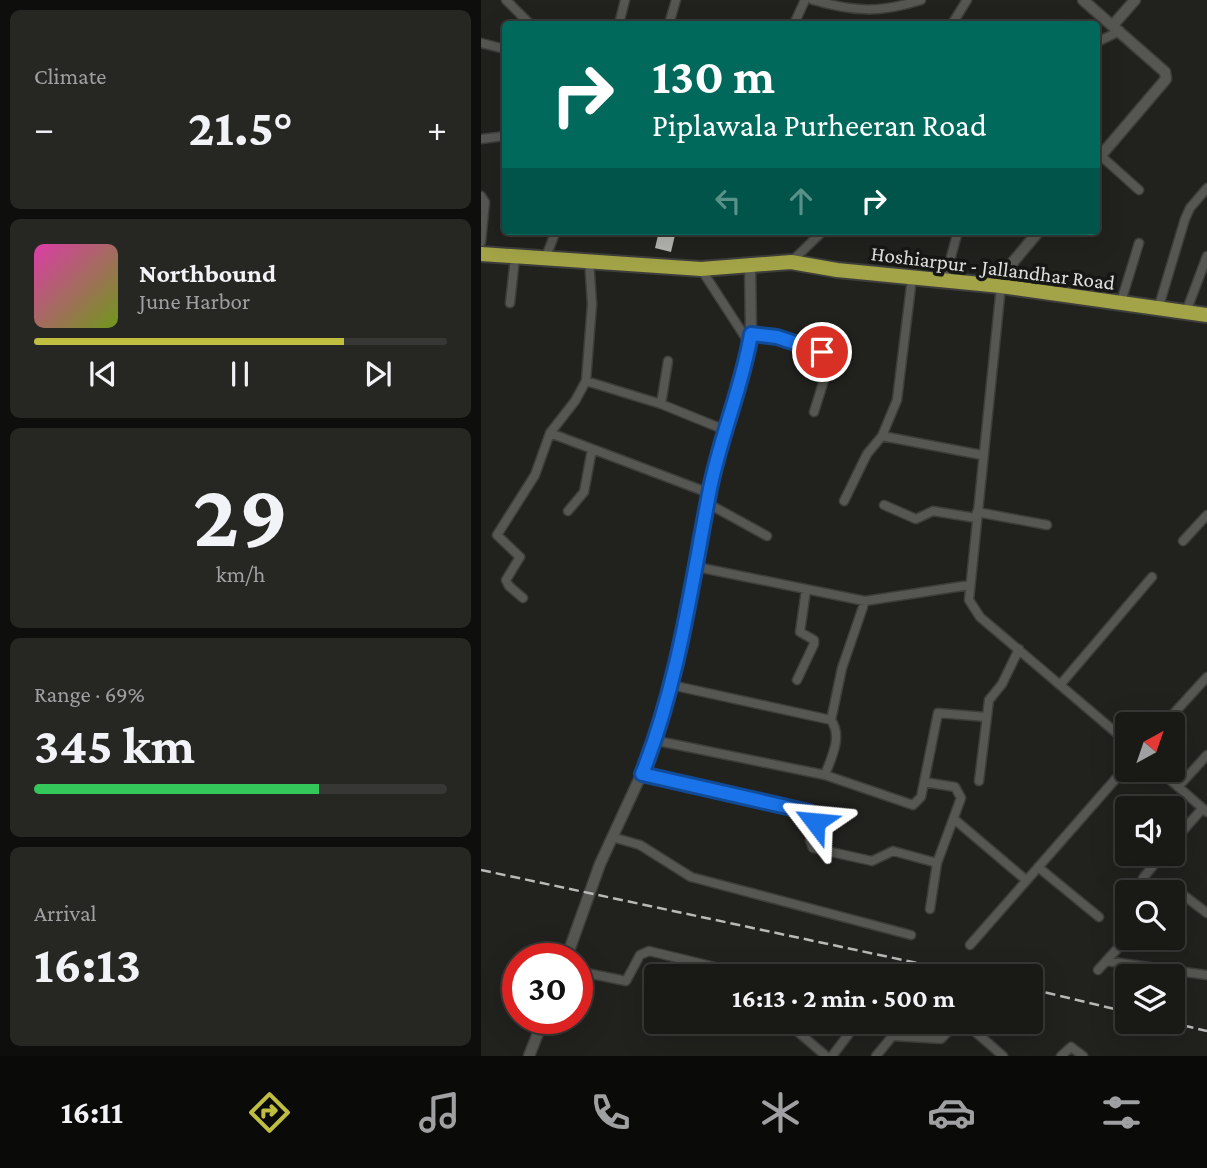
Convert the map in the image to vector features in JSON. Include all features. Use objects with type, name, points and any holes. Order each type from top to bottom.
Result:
[{"type":"highway","name":"Hoshiarpur - Jallandhar Road","points":[[481,254],[545,260],[589,259],[701,269],[751,263],[791,262],[912,278],[1001,286],[1120,305],[1207,315]]},
{"type":"street","points":[[505,0],[527,21]]},
{"type":"street","points":[[620,21],[625,0]]},
{"type":"street","points":[[670,21],[676,0]]},
{"type":"street","points":[[795,21],[805,0]]},
{"type":"street","points":[[813,0],[866,10],[894,9],[919,0]]},
{"type":"street","points":[[954,21],[967,0]]},
{"type":"street","points":[[1083,0],[1165,72],[1166,79],[1100,157]]},
{"type":"street","points":[[1100,40],[1116,28],[1134,0]]},
{"type":"street","points":[[481,43],[502,48]]},
{"type":"street","points":[[481,139],[502,136]]},
{"type":"street","points":[[1100,159],[1139,190]]},
{"type":"street","points":[[1158,309],[1190,208],[1207,188]]},
{"type":"street","points":[[481,196],[485,202],[481,242]]},
{"type":"street","points":[[545,260],[554,235]]},
{"type":"street","points":[[791,262],[819,235]]},
{"type":"street","points":[[945,279],[957,235]]},
{"type":"street","points":[[1036,235],[1013,262],[1001,286],[970,584],[972,608],[1115,731]]},
{"type":"street","points":[[1120,305],[1139,243]]},
{"type":"street","points":[[1186,312],[1207,256]]},
{"type":"street","points":[[510,303],[515,258]]},
{"type":"street","points":[[524,598],[509,586],[507,580],[520,557],[497,535],[535,475],[550,433],[575,401],[586,381],[592,304],[589,259]]},
{"type":"street","points":[[572,943],[612,837],[642,774],[671,685],[697,567],[708,498],[725,430],[741,383],[750,339],[751,263]]},
{"type":"street","points":[[701,269],[750,339]]},
{"type":"street","points":[[844,501],[856,473],[882,436],[897,400],[912,278]]},
{"type":"street","points":[[750,339],[777,337],[827,354],[829,364],[814,412]]},
{"type":"street","points":[[661,404],[668,361]]},
{"type":"street","points":[[586,381],[661,404],[725,430]]},
{"type":"street","points":[[550,433],[708,498],[767,536]]},
{"type":"street","points":[[882,436],[982,455]]},
{"type":"street","points":[[568,511],[584,492],[592,449]]},
{"type":"street","points":[[884,505],[916,519],[933,511],[1047,525]]},
{"type":"street","points":[[1183,541],[1207,515]]},
{"type":"street","points":[[697,567],[865,601],[970,584]]},
{"type":"street","points":[[1060,685],[1152,577]]},
{"type":"street","points":[[797,680],[814,644],[814,640],[800,632],[806,590]]},
{"type":"street","points":[[825,775],[836,740],[837,733],[831,720],[842,668],[865,601]]},
{"type":"street","points":[[979,781],[990,697],[1002,684],[1019,649]]},
{"type":"street","points":[[1175,712],[1207,677]]},
{"type":"street","points":[[671,685],[831,720]]},
{"type":"street","points":[[653,740],[825,775],[913,804],[919,802],[938,713],[986,717]]},
{"type":"street","points":[[1178,787],[1207,755]]},
{"type":"street","points":[[642,774],[809,812],[816,817],[810,845],[818,849],[872,861],[893,851],[937,863]]},
{"type":"street","points":[[970,945],[1115,780]]},
{"type":"street","points":[[924,782],[949,785],[959,792],[959,808],[937,863],[930,909]]},
{"type":"street","points":[[1172,782],[1205,811],[1185,830]]},
{"type":"street","points":[[954,819],[1026,880]]},
{"type":"street","points":[[612,837],[640,845],[691,877],[911,935]]},
{"type":"street","points":[[1143,877],[1153,866]]},
{"type":"street","points":[[1038,867],[1099,917]]},
{"type":"street","points":[[1185,897],[1207,914]]},
{"type":"street","points":[[1098,970],[1116,950]]},
{"type":"street","points":[[593,974],[626,981],[640,955],[649,951],[703,964]]},
{"type":"street","points":[[1106,961],[1207,975]]},
{"type":"street","points":[[529,1056],[538,1034]]},
{"type":"street","points":[[799,1034],[826,1056]]},
{"type":"street","points":[[832,1056],[849,1034]]},
{"type":"street","points":[[876,1056],[892,1036],[941,1039],[946,1034]]},
{"type":"street","points":[[978,1034],[1003,1056]]},
{"type":"street","points":[[1061,1056],[1071,1047],[1083,1056]]},
{"type":"building","points":[[658,235],[675,235],[671,252],[655,248]]},
{"type":"railway","points":[[481,870],[922,964]]},
{"type":"railway","points":[[1043,992],[1115,1009]]},
{"type":"railway","points":[[1185,1026],[1207,1031]]},
{"type":"route","points":[[815,822],[816,817],[809,812],[642,774],[671,685],[692,593],[716,460],[739,393],[751,334],[777,337],[822,352]]}]
